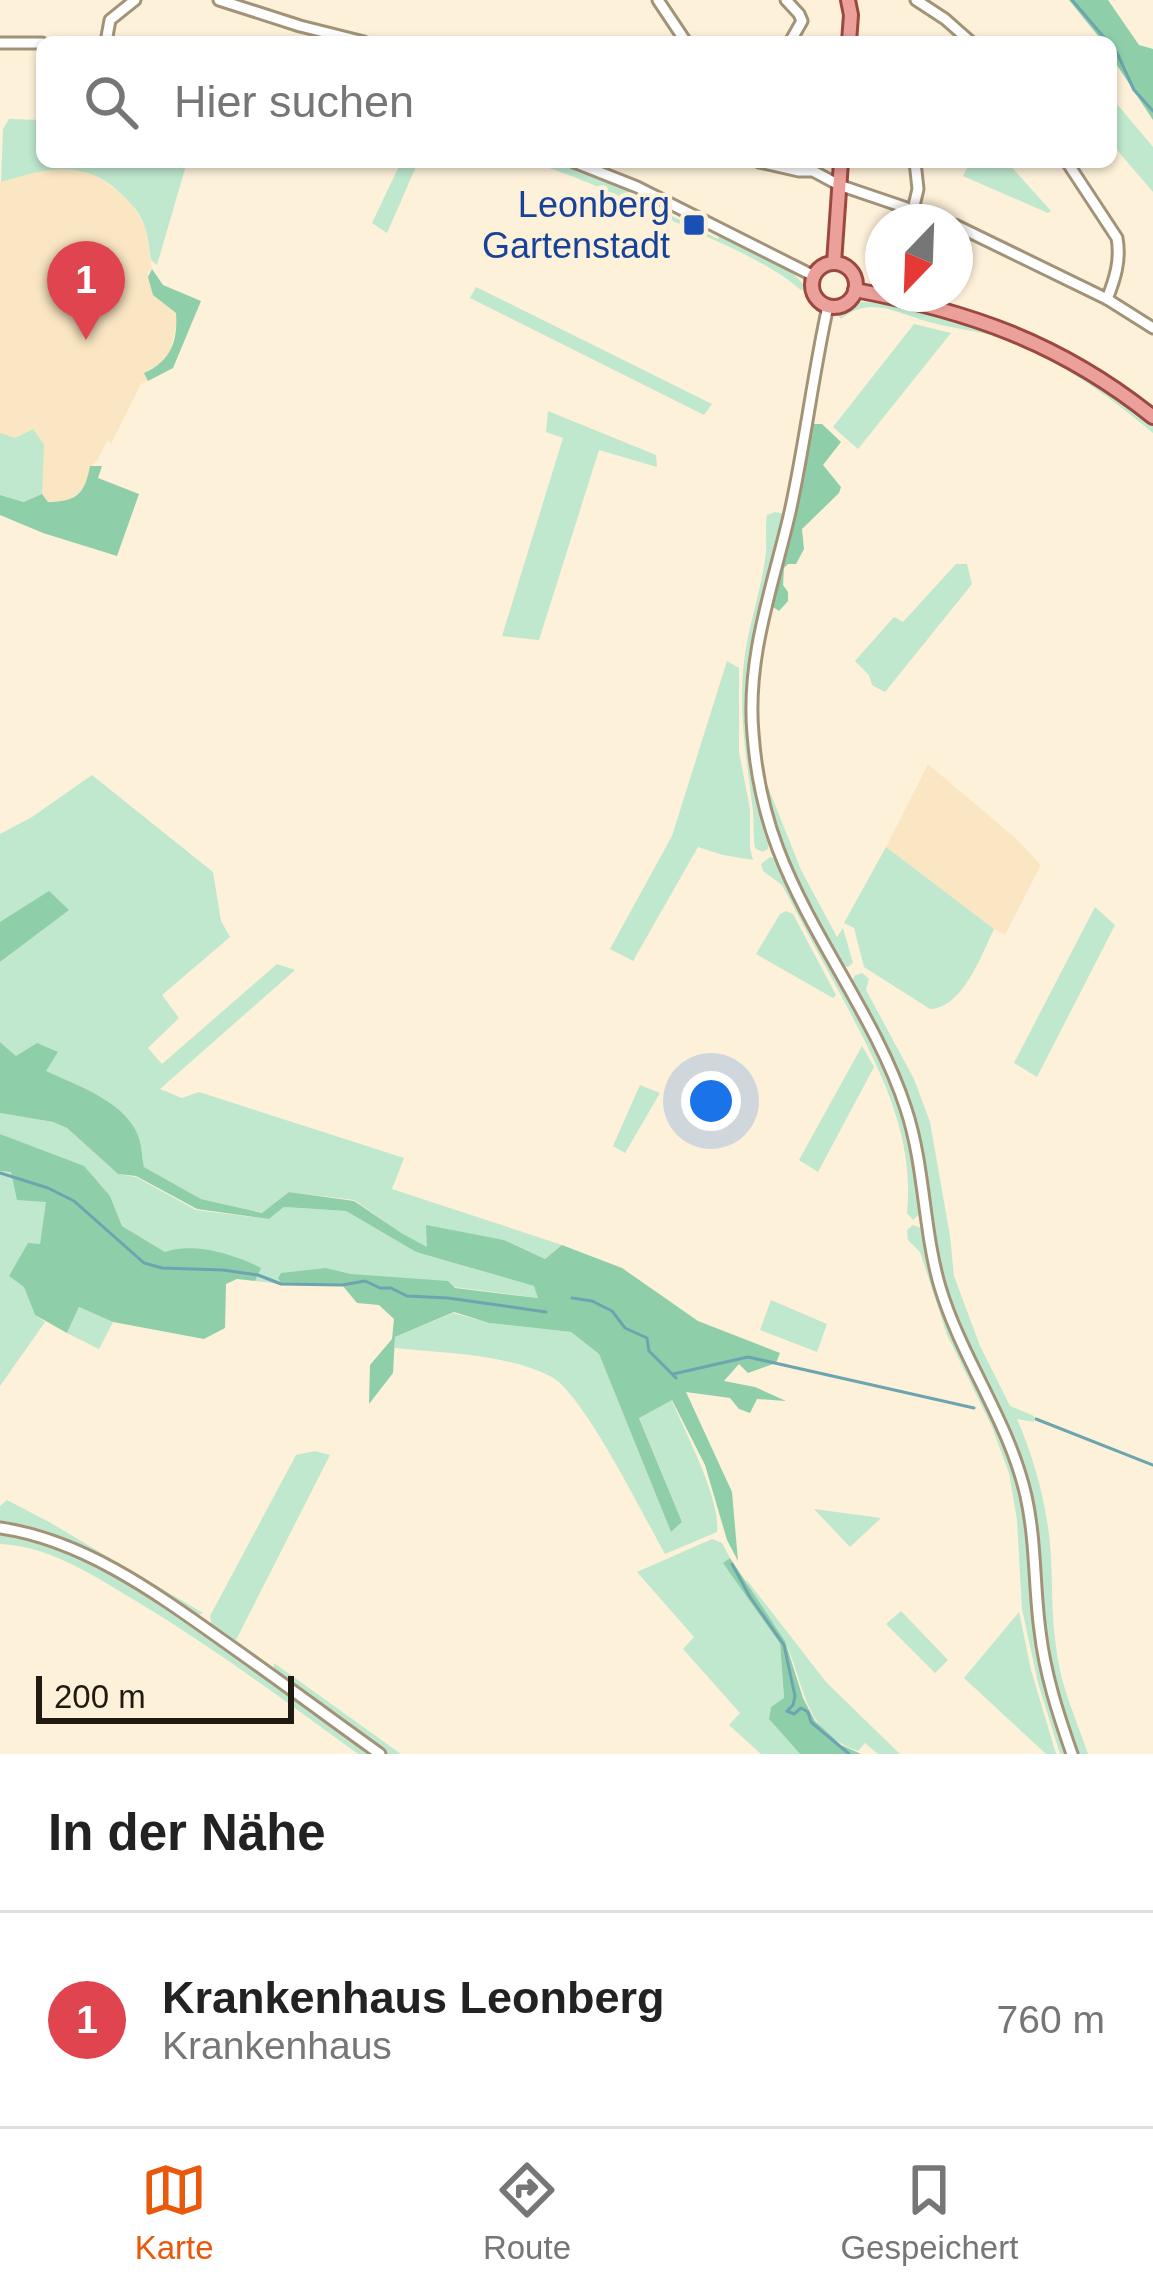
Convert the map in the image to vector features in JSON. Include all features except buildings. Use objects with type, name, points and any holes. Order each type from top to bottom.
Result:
[{"type":"main road","points":[[848,0],[849,36]]},
{"type":"main road","points":[[834,263],[840,168]]},
{"type":"main road","points":[[834,263],[853,274],[855,290],[845,304],[828,307],[813,295],[814,276],[824,265],[834,263]]},
{"type":"main road","points":[[855,290],[951,310],[1030,339],[1086,368],[1153,416]]},
{"type":"street","points":[[107,36],[110,20],[135,0]]},
{"type":"street","points":[[219,0],[340,36]]},
{"type":"street","points":[[658,0],[682,36]]},
{"type":"street","points":[[786,0],[802,21],[793,36]]},
{"type":"street","points":[[916,0],[964,36]]},
{"type":"street","points":[[0,43],[36,43]]},
{"type":"street","points":[[589,168],[637,187],[814,276]]},
{"type":"street","points":[[812,168],[839,185],[895,204]]},
{"type":"street","points":[[914,204],[916,168]]},
{"type":"street","points":[[1070,168],[1117,238],[1120,251],[1107,299]]},
{"type":"street","points":[[973,235],[1107,299],[1153,328]]},
{"type":"street","points":[[828,307],[790,511],[753,671],[755,765],[778,850],[893,1073],[906,1110],[939,1284],[955,1329],[1005,1430],[1025,1491],[1044,1659],[1072,1754]]},
{"type":"street","points":[[0,1528],[67,1545],[118,1573],[200,1624],[380,1754]]},
{"type":"shaded area","points":[[78,168],[100,177],[132,204],[145,226],[153,295],[176,313],[177,324],[168,358],[145,373],[148,381],[141,384],[111,444],[108,440],[90,467],[86,486],[68,502],[0,495],[0,182],[39,170]]},
{"type":"shaded area","points":[[928,764],[1041,865],[1005,935],[886,847]]},
{"type":"green space","points":[[1069,0],[1108,0],[1139,45],[1153,49],[1153,120],[1117,65],[1117,36],[1098,36]]},
{"type":"green space","points":[[1117,104],[1153,147],[1153,192],[1117,150]]},
{"type":"green space","points":[[9,119],[36,120],[36,168],[185,168],[157,265],[151,260],[139,214],[92,174],[63,169],[1,182],[3,129]]},
{"type":"green space","points":[[398,168],[415,168],[387,233],[372,223]]},
{"type":"green space","points":[[548,168],[577,168],[660,205],[668,214],[718,239],[721,234],[768,258],[807,289],[801,290],[745,255]]},
{"type":"green space","points":[[967,168],[1012,168],[1051,211],[1048,213],[963,176]]},
{"type":"green space","points":[[152,269],[163,285],[201,301],[173,368],[148,381],[144,373],[167,356],[176,323],[176,313],[153,295],[148,277]]},
{"type":"green space","points":[[476,287],[712,404],[704,415],[470,298]]},
{"type":"green space","points":[[865,303],[865,308],[841,319],[838,315]]},
{"type":"green space","points":[[898,312],[929,312],[978,325],[1053,357],[1122,400],[1153,425],[1153,433],[1082,379],[1043,357],[1002,339]]},
{"type":"green space","points":[[914,324],[951,333],[858,449],[833,427]]},
{"type":"green space","points":[[548,411],[656,455],[657,467],[599,450],[539,640],[502,636],[563,438],[546,432]]},
{"type":"green space","points":[[813,424],[822,424],[841,442],[823,465],[841,487],[802,529],[804,549],[796,564],[784,568],[788,601],[779,611],[770,605]]},
{"type":"green space","points":[[33,429],[44,445],[42,494],[25,502],[0,495],[0,433],[15,438]]},
{"type":"green space","points":[[90,466],[102,466],[98,478],[139,494],[117,556],[0,515],[0,495],[24,502],[42,494],[48,502],[72,498],[82,490]]},
{"type":"green space","points":[[784,514],[749,686],[752,772],[768,840],[768,849],[762,852],[754,843],[742,681],[764,566],[767,515]]},
{"type":"green space","points":[[956,564],[967,564],[972,584],[885,692],[872,685],[855,661],[894,617],[903,622]]},
{"type":"green space","points":[[727,661],[739,668],[739,752],[753,860],[698,847],[633,961],[610,949],[672,836]]},
{"type":"green space","points":[[92,775],[213,872],[221,921],[230,937],[162,995],[179,1018],[148,1048],[162,1064],[277,964],[295,970],[160,1089],[182,1098],[199,1092],[404,1158],[392,1189],[562,1245],[545,1259],[504,1240],[427,1226],[428,1248],[354,1200],[289,1192],[263,1213],[201,1199],[144,1167],[139,1138],[111,1105],[45,1071],[57,1052],[16,1056],[0,1042],[0,962],[68,910],[55,900],[0,922],[0,834]]},
{"type":"green space","points":[[766,782],[801,870],[837,937],[843,928],[853,963],[848,967],[842,965],[797,878],[770,810]]},
{"type":"green space","points":[[886,847],[994,929],[961,990],[941,1007],[930,1009],[864,967],[854,928],[844,923]]},
{"type":"green space","points":[[770,857],[776,859],[885,1066],[902,1109],[922,1212],[913,1220],[907,1213],[905,1156],[892,1102],[782,885],[763,871],[761,864]]},
{"type":"green space","points":[[49,891],[69,910],[0,962],[0,922]]},
{"type":"green space","points":[[1095,907],[1115,925],[1037,1077],[1014,1063]]},
{"type":"green space","points":[[786,911],[793,914],[836,995],[833,998],[756,954]]},
{"type":"green space","points":[[862,973],[869,979],[866,990],[914,1079],[930,1122],[954,1276],[980,1346],[1010,1406],[1034,1416],[1034,1422],[1017,1419],[1046,1512],[1058,1661],[1088,1754],[1078,1754],[1049,1663],[1029,1487],[953,1311],[911,1105],[852,983]]},
{"type":"green space","points":[[0,1042],[16,1056],[37,1043],[58,1052],[46,1071],[124,1114],[140,1141],[144,1167],[201,1199],[262,1213],[289,1192],[354,1201],[427,1247],[426,1225],[504,1240],[545,1259],[562,1245],[622,1268],[698,1321],[780,1353],[776,1363],[748,1373],[739,1364],[724,1381],[755,1387],[786,1401],[757,1399],[750,1413],[730,1398],[686,1392],[732,1492],[738,1561],[705,1465],[672,1400],[639,1418],[682,1522],[671,1532],[599,1354],[571,1332],[489,1323],[454,1312],[395,1337],[393,1373],[369,1404],[370,1365],[392,1339],[394,1319],[379,1305],[357,1303],[342,1285],[281,1284],[278,1278],[281,1273],[326,1268],[448,1281],[455,1288],[538,1298],[534,1286],[416,1252],[346,1211],[284,1207],[269,1219],[197,1209],[136,1176],[118,1174],[67,1128],[0,1113]]},
{"type":"green space","points":[[862,1046],[874,1067],[818,1172],[799,1160]]},
{"type":"green space","points":[[640,1085],[660,1093],[625,1153],[613,1146]]},
{"type":"green space","points":[[0,1113],[67,1128],[118,1174],[136,1177],[196,1210],[269,1219],[284,1207],[346,1211],[416,1252],[534,1286],[539,1298],[326,1268],[278,1278],[281,1284],[255,1281],[260,1268],[165,1252],[122,1226],[110,1196],[42,1151],[0,1134]]},
{"type":"green space","points":[[0,1134],[84,1166],[110,1196],[122,1226],[165,1252],[213,1251],[261,1268],[255,1281],[237,1279],[226,1284],[225,1328],[204,1339],[113,1322],[79,1307],[67,1333],[35,1315],[24,1287],[9,1276],[28,1243],[40,1244],[46,1202],[17,1200],[11,1172],[0,1171]]},
{"type":"green space","points":[[0,1171],[11,1172],[47,1200],[40,1245],[24,1287],[35,1315],[45,1322],[0,1386]]},
{"type":"green space","points":[[913,1225],[923,1229],[950,1329],[988,1404],[1021,1491],[1039,1658],[1066,1754],[1060,1754],[1038,1683],[1022,1609],[1009,1473],[947,1335],[920,1252],[908,1240],[907,1230]]},
{"type":"green space","points":[[771,1300],[827,1324],[817,1352],[760,1330]]},
{"type":"green space","points":[[79,1307],[113,1322],[99,1349],[67,1333]]},
{"type":"green space","points":[[453,1313],[489,1323],[571,1332],[599,1354],[671,1532],[682,1522],[639,1417],[671,1399],[708,1484],[717,1532],[665,1554],[579,1405],[550,1376],[495,1359],[395,1348],[395,1337]]},
{"type":"green space","points":[[315,1451],[330,1455],[236,1640],[263,1660],[259,1660],[212,1627],[210,1616],[296,1455]]},
{"type":"green space","points":[[7,1500],[203,1613],[198,1615],[79,1544],[0,1521],[0,1506]]},
{"type":"green space","points":[[814,1509],[881,1518],[850,1547]]},
{"type":"green space","points":[[0,1535],[58,1550],[139,1591],[373,1754],[358,1754],[221,1656],[104,1582],[54,1556],[0,1544]]},
{"type":"green space","points":[[712,1539],[722,1543],[730,1558],[724,1563],[780,1645],[784,1699],[771,1707],[769,1719],[800,1754],[761,1754],[729,1725],[740,1713],[683,1649],[694,1637],[637,1572]]},
{"type":"green space","points":[[730,1558],[785,1641],[815,1721],[841,1745],[861,1754],[800,1754],[769,1719],[771,1707],[784,1698],[780,1644],[723,1563]]},
{"type":"green space","points":[[746,1579],[826,1682],[900,1754],[878,1754],[865,1743],[858,1751],[827,1733],[809,1707],[782,1636]]},
{"type":"green space","points":[[901,1611],[948,1660],[935,1673],[886,1624]]},
{"type":"green space","points":[[1019,1612],[1056,1754],[1046,1754],[964,1678]]},
{"type":"green space","points":[[274,1663],[401,1754],[388,1754],[274,1671]]},
{"type":"waterway","points":[[1072,0],[1103,36]]},
{"type":"waterway","points":[[1117,53],[1134,90],[1153,111]]},
{"type":"waterway","points":[[0,1173],[74,1201],[144,1263],[162,1268],[223,1270],[281,1284],[365,1281],[407,1296],[546,1312]]},
{"type":"waterway","points":[[572,1298],[612,1311],[625,1328],[647,1338],[649,1351],[676,1378]]},
{"type":"waterway","points":[[673,1374],[748,1357],[974,1408]]},
{"type":"waterway","points":[[1036,1419],[1153,1465]]},
{"type":"waterway","points":[[732,1564],[784,1645],[795,1696],[787,1711],[794,1714],[801,1708],[808,1712],[811,1722],[849,1754]]},
{"type":"place","name":"Leonberg Gartenstadt","points":[[694,225]]},
{"type":"place","name":"Krankenhaus Leonberg","points":[[86,340]]}]
